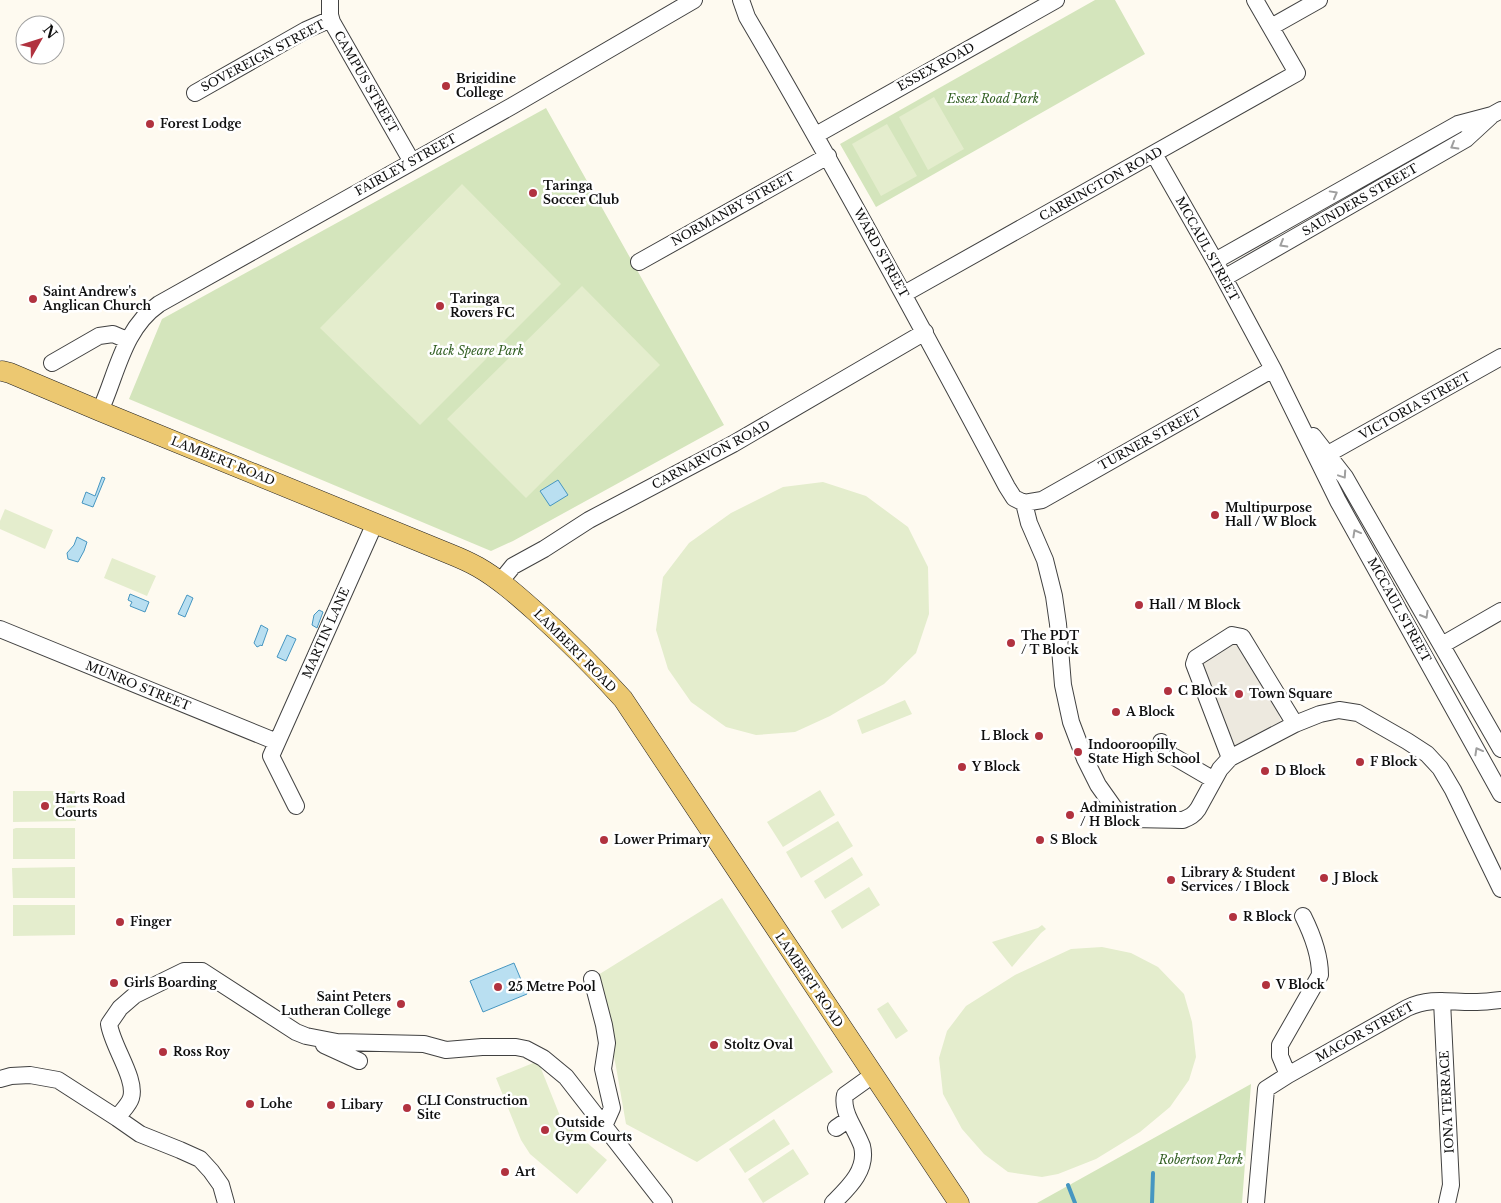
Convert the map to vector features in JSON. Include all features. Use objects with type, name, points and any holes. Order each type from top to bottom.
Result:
[{"type":"main road","name":"LAMBERT ROAD","points":[[1,369],[464,560],[500,582],[557,631],[623,698],[958,1203]]},
{"type":"street","name":"CAMPUS STREET","points":[[330,0],[331,19],[412,162]]},
{"type":"street","name":"FAIRLEY STREET","points":[[100,411],[128,340],[139,322],[159,304],[527,98],[694,0]]},
{"type":"street","name":"WARD STREET","points":[[741,0],[747,17],[828,156],[925,332],[1007,487],[1014,498],[1024,503]]},
{"type":"street","name":"ESSEX ROAD","points":[[816,135],[1056,0]]},
{"type":"street","points":[[1255,0],[1271,27],[1319,0]]},
{"type":"street","name":"SOVEREIGN STREET","points":[[195,93],[298,35],[331,19]]},
{"type":"street","name":"CARRINGTON ROAD","points":[[904,294],[1298,73],[1271,27]]},
{"type":"street","name":"SAUNDERS STREET","points":[[1215,261],[1458,124],[1496,112]]},
{"type":"street","name":"SAUNDERS STREET","points":[[1224,278],[1466,139],[1496,112]]},
{"type":"street","name":"MCCAUL STREET","points":[[1154,154],[1215,261],[1273,369],[1338,501],[1501,794]]},
{"type":"street","name":"NORMANBY STREET","points":[[639,262],[828,156]]},
{"type":"street","name":"CARNARVON ROAD","points":[[500,582],[513,566],[544,550],[589,520],[733,444],[925,332]]},
{"type":"street","points":[[52,363],[99,336],[113,334],[128,340]]},
{"type":"street","name":"VICTORIA STREET","points":[[1328,454],[1501,357]]},
{"type":"street","name":"TURNER STREET","points":[[1024,503],[1042,500],[1273,369]]},
{"type":"street","name":"MCCAUL STREET","points":[[1301,424],[1328,454],[1345,477],[1501,749]]},
{"type":"street","points":[[1024,503],[1029,523],[1045,560],[1054,596],[1063,685],[1071,722],[1085,759],[1098,785],[1115,809],[1127,817],[1182,820],[1194,815],[1220,769],[1230,758],[1295,724],[1320,714],[1340,710],[1358,713],[1407,740],[1426,754],[1440,768],[1453,790],[1501,889]]},
{"type":"street","name":"MARTIN LANE","points":[[277,742],[375,523]]},
{"type":"street","points":[[1442,645],[1501,611]]},
{"type":"street","name":"MUNRO STREET","points":[[0,629],[277,742]]},
{"type":"street","points":[[1230,758],[1194,664],[1196,658],[1232,635],[1242,637],[1295,724]]},
{"type":"street","points":[[277,742],[271,756],[296,806]]},
{"type":"street","points":[[1161,742],[1172,755],[1214,780]]},
{"type":"street","points":[[1288,1075],[1280,1056],[1280,1045],[1320,975],[1320,962],[1314,938],[1303,916]]},
{"type":"street","points":[[117,1118],[131,1100],[132,1084],[110,1034],[108,1024],[120,1008],[135,996],[184,971],[202,971],[296,1032],[359,1061]]},
{"type":"street","points":[[592,979],[607,1043],[603,1069],[612,1108],[604,1126]]},
{"type":"street","name":"MAGOR STREET","points":[[1256,1203],[1266,1089],[1407,1008],[1424,1001],[1478,1002],[1501,1000]]},
{"type":"street","name":"IONA TERRACE","points":[[1442,1001],[1451,1185],[1447,1203]]},
{"type":"street","points":[[306,1036],[337,1042],[424,1044],[446,1050],[482,1047],[516,1047],[526,1049],[543,1058],[566,1077],[664,1203]]},
{"type":"street","points":[[0,1079],[11,1076],[30,1075],[58,1080],[140,1134],[200,1159],[212,1171],[221,1185],[226,1203]]},
{"type":"street","points":[[834,1203],[853,1183],[860,1172],[863,1154],[862,1146],[842,1123],[845,1095],[873,1075]]},
{"type":"green space","name":"Essex Road Park","points":[[1095,0],[1115,0],[1145,54],[876,207],[840,144]]},
{"type":"green space","points":[[934,97],[964,149],[928,170],[899,117]]},
{"type":"green space","name":"Jack Speare Park","points":[[546,108],[724,425],[513,541],[491,551],[129,399],[162,319]]},
{"type":"green space","points":[[887,124],[917,176],[881,196],[852,144]]},
{"type":"green space","name":"Taringa Rovers FC","points":[[462,184],[561,284],[420,425],[320,328]]},
{"type":"green space","points":[[582,286],[660,365],[526,498],[447,419]]},
{"type":"green space","points":[[823,482],[866,496],[908,527],[928,567],[929,614],[916,653],[884,684],[830,716],[795,732],[756,735],[726,727],[691,702],[668,669],[656,630],[663,577],[689,543],[731,513],[783,487]]},
{"type":"green space","points":[[5,509],[53,530],[45,549],[0,529],[0,521]]},
{"type":"green space","points":[[112,558],[156,576],[147,596],[104,578]]},
{"type":"green space","points":[[905,700],[912,714],[862,734],[857,720]]},
{"type":"green space","points":[[820,790],[835,815],[783,847],[767,822]]},
{"type":"green space","name":"Harts Road Courts","points":[[13,791],[75,791],[76,821],[13,822]]},
{"type":"green space","points":[[838,821],[853,846],[801,878],[786,852]]},
{"type":"green space","name":"Harts Road Courts","points":[[75,828],[75,859],[13,859],[13,829]]},
{"type":"green space","points":[[852,857],[863,875],[825,899],[814,881]]},
{"type":"green space","points":[[75,867],[75,898],[13,898],[12,868]]},
{"type":"green space","points":[[869,887],[880,905],[842,929],[831,911]]},
{"type":"green space","name":"Stoltz Oval","points":[[722,898],[833,1072],[697,1162],[626,1124],[598,975]]},
{"type":"green space","points":[[13,905],[75,905],[75,935],[13,936]]},
{"type":"green space","points":[[1042,925],[1046,929],[1012,967],[992,942],[1038,928]]},
{"type":"green space","points":[[1102,947],[1131,953],[1158,967],[1184,994],[1192,1022],[1196,1057],[1189,1080],[1170,1107],[1140,1132],[1096,1159],[1058,1174],[1042,1177],[1008,1172],[984,1154],[962,1129],[943,1094],[939,1058],[947,1031],[966,1006],[1015,975],[1071,949]]},
{"type":"green space","points":[[888,1002],[908,1031],[896,1039],[877,1009]]},
{"type":"green space","name":"Outside Gym Courts","points":[[538,1061],[562,1121],[607,1160],[577,1194],[530,1154],[521,1140],[496,1078]]},
{"type":"green space","name":"Robertson Park","points":[[1251,1084],[1242,1203],[1037,1203]]},
{"type":"green space","points":[[774,1119],[790,1144],[745,1173],[729,1149]]},
{"type":"green space","points":[[793,1149],[809,1174],[763,1203],[748,1179]]},
{"type":"shaded area","name":"Town Square","points":[[1234,642],[1240,644],[1281,722],[1276,729],[1236,747],[1229,743],[1202,662]]},
{"type":"water","points":[[102,477],[105,478],[93,507],[82,503],[86,492],[95,496]]},
{"type":"water","points":[[558,480],[568,495],[550,506],[540,491]]},
{"type":"water","points":[[77,537],[87,542],[78,562],[68,559],[67,553],[74,545]]},
{"type":"water","points":[[130,594],[149,602],[145,612],[130,606],[132,602],[128,600]]},
{"type":"water","points":[[187,595],[193,598],[185,617],[178,614]]},
{"type":"water","points":[[319,610],[323,612],[317,628],[312,625],[314,615]]},
{"type":"water","points":[[261,625],[268,629],[262,646],[257,647],[254,643]]},
{"type":"water","points":[[287,635],[296,639],[286,661],[277,657]]},
{"type":"water","name":"25 Metre Pool","points":[[514,963],[527,994],[483,1012],[470,981]]},
{"type":"waterway","points":[[1152,1203],[1153,1173]]},
{"type":"waterway","points":[[1068,1185],[1075,1203]]},
{"type":"place","name":"Brigidine College","points":[[446,86]]},
{"type":"place","name":"Forest Lodge","points":[[150,124]]},
{"type":"place","name":"Taringa Soccer Club","points":[[533,193]]},
{"type":"place","name":"Saint Andrew's Anglican Church","points":[[33,299]]},
{"type":"place","name":"Taringa Rovers FC","points":[[440,306]]},
{"type":"place","name":"Multipurpose Hall / W Block","points":[[1215,515]]},
{"type":"place","name":"Hall / M Block","points":[[1139,605]]},
{"type":"place","name":"The PDT / T Block","points":[[1011,643]]},
{"type":"place","name":"C Block","points":[[1168,691]]},
{"type":"place","name":"Town Square","points":[[1239,694]]},
{"type":"place","name":"A Block","points":[[1116,712]]},
{"type":"place","name":"L Block","points":[[1039,736]]},
{"type":"place","name":"Indooroopilly State High School","points":[[1078,752]]},
{"type":"place","name":"F Block","points":[[1360,762]]},
{"type":"place","name":"Y Block","points":[[962,767]]},
{"type":"place","name":"D Block","points":[[1265,771]]},
{"type":"place","name":"Harts Road Courts","points":[[45,806]]},
{"type":"place","name":"Administration / H Block","points":[[1070,815]]},
{"type":"place","name":"Lower Primary","points":[[604,840]]},
{"type":"place","name":"S Block","points":[[1040,840]]},
{"type":"place","name":"J Block","points":[[1324,878]]},
{"type":"place","name":"Library & Student Services / I Block","points":[[1171,880]]},
{"type":"place","name":"R Block","points":[[1233,917]]},
{"type":"place","name":"Finger","points":[[120,922]]},
{"type":"place","name":"Girls Boarding","points":[[114,983]]},
{"type":"place","name":"V Block","points":[[1266,985]]},
{"type":"place","name":"25 Metre Pool","points":[[498,987]]},
{"type":"place","name":"Saint Peters Lutheran College","points":[[401,1004]]},
{"type":"place","name":"Stoltz Oval","points":[[714,1045]]},
{"type":"place","name":"Ross Roy","points":[[163,1052]]},
{"type":"place","name":"Lohe","points":[[250,1104]]},
{"type":"place","name":"Libary","points":[[331,1105]]},
{"type":"place","name":"CLI Construction Site","points":[[407,1108]]},
{"type":"place","name":"Outside Gym Courts","points":[[545,1130]]},
{"type":"place","name":"Art","points":[[505,1172]]}]
